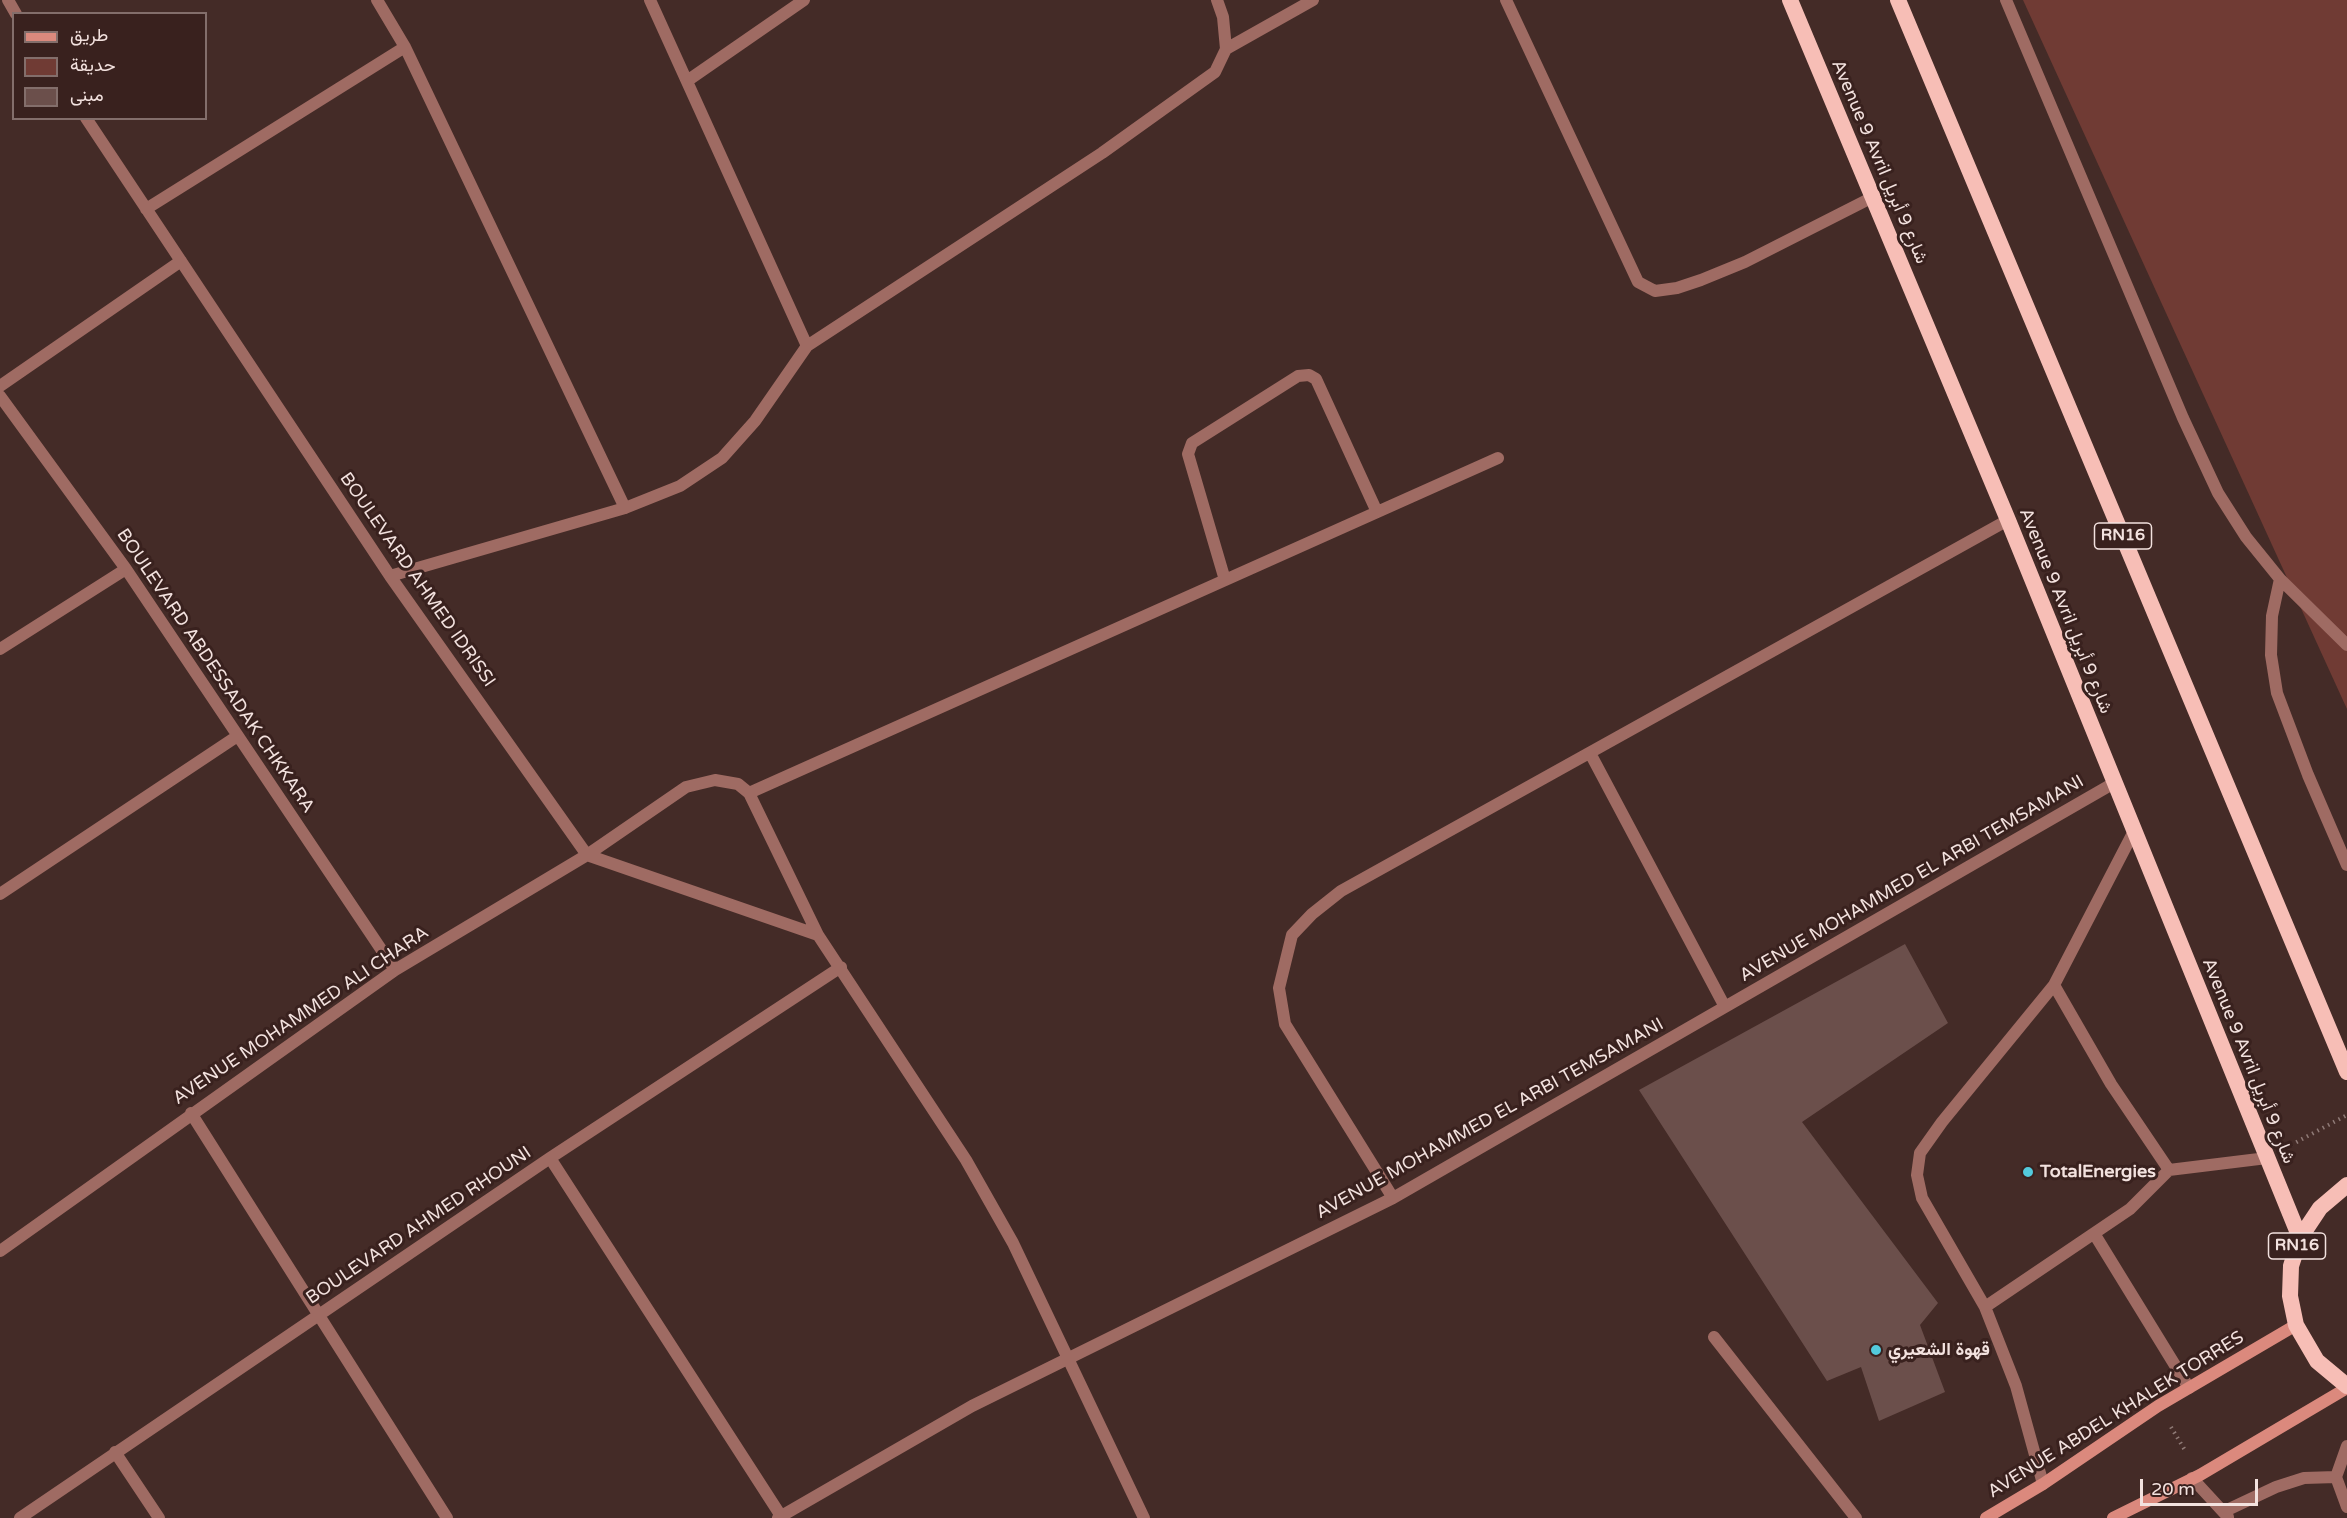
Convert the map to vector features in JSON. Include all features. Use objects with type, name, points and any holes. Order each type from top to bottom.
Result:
[{"type":"highway","name":"Avenue 9 Avril شارع 9 أبريل","points":[[1790,0],[2008,520],[2300,1238]]},
{"type":"highway","name":"RN16","points":[[1898,0],[2347,1072]]},
{"type":"highway","name":"RN16","points":[[2347,1185],[2320,1208],[2300,1238],[2291,1266],[2290,1296],[2296,1325],[2317,1361],[2347,1387]]},
{"type":"main road","name":"AVENUE ABDEL KHALEK TORRES","points":[[1986,1518],[2043,1484],[2158,1406],[2296,1325]]},
{"type":"main road","points":[[2113,1518],[2196,1477],[2347,1387]]},
{"type":"street","points":[[377,0],[405,47],[625,508]]},
{"type":"street","points":[[650,0],[807,346]]},
{"type":"street","points":[[687,81],[804,0]]},
{"type":"street","points":[[390,576],[625,508],[680,486],[723,458],[755,420],[807,346],[1102,153],[1215,72],[1226,49],[1223,17],[1217,0]]},
{"type":"street","points":[[1226,49],[1313,0]]},
{"type":"street","points":[[1506,0],[1638,282],[1655,291],[1693,283],[1745,262],[1873,197]]},
{"type":"street","points":[[2006,0],[2183,418],[2218,493],[2246,537],[2280,579],[2347,645]]},
{"type":"street","points":[[146,209],[405,47]]},
{"type":"street","name":"BOULEVARD AHMED IDRISSI","points":[[87,120],[390,576],[587,855]]},
{"type":"street","points":[[0,386],[181,261]]},
{"type":"street","points":[[1225,580],[1188,454],[1192,443],[1298,376],[1309,375],[1316,379],[1377,512]]},
{"type":"street","name":"BOULEVARD ABDESSADAK CHKKARA","points":[[0,396],[126,568],[236,737],[395,970]]},
{"type":"street","points":[[1144,1518],[1067,1361],[1028,1272],[966,1160],[818,934],[749,793],[1498,459]]},
{"type":"street","points":[[1393,1198],[1285,1024],[1279,988],[1292,935],[1312,914],[1341,891],[2008,520]]},
{"type":"street","points":[[0,650],[126,568]]},
{"type":"street","points":[[2280,579],[2272,616],[2271,645],[2277,693],[2308,775],[2347,865]]},
{"type":"street","points":[[0,894],[236,737]]},
{"type":"street","points":[[1590,753],[1725,1007]]},
{"type":"street","name":"AVENUE MOHAMMED ALI CHARA","points":[[0,1251],[395,970],[587,855],[686,787],[715,780],[738,784],[749,793]]},
{"type":"street","name":"AVENUE MOHAMMED EL ARBI TEMSAMANI","points":[[779,1517],[972,1406],[1393,1198],[2114,783]]},
{"type":"street","points":[[2043,1484],[2016,1386],[1985,1307],[1922,1198],[1917,1175],[1920,1153],[1942,1122],[2054,985],[2134,831]]},
{"type":"street","points":[[587,855],[818,934]]},
{"type":"street","name":"BOULEVARD AHMED RHOUNI","points":[[20,1518],[550,1158],[841,967]]},
{"type":"street","points":[[2054,985],[2111,1084],[2169,1170]]},
{"type":"street","points":[[191,1113],[447,1518]]},
{"type":"street","points":[[550,1158],[779,1517]]},
{"type":"street","points":[[1985,1307],[2130,1209],[2169,1170],[2267,1158]]},
{"type":"street","points":[[2094,1235],[2189,1388]]},
{"type":"street","points":[[1714,1337],[1856,1518]]},
{"type":"street","points":[[2347,1446],[2336,1477],[2347,1507]]},
{"type":"street","points":[[115,1452],[159,1518]]},
{"type":"street","points":[[2196,1477],[2227,1514],[2286,1484],[2304,1478],[2336,1477]]},
{"type":"path","points":[[2267,1158],[2347,1114]]},
{"type":"path","points":[[2158,1406],[2196,1477]]},
{"type":"green space","points":[[2023,0],[2347,0],[2347,709]]},
{"type":"building","points":[[1905,944],[1948,1023],[1802,1122],[1938,1303],[1920,1325],[1945,1392],[1879,1421],[1861,1367],[1827,1381],[1639,1090]]},
{"type":"place","name":"TotalEnergies","points":[[2028,1172]]},
{"type":"place","name":"قهوة الشعيري","points":[[1876,1350]]}]
